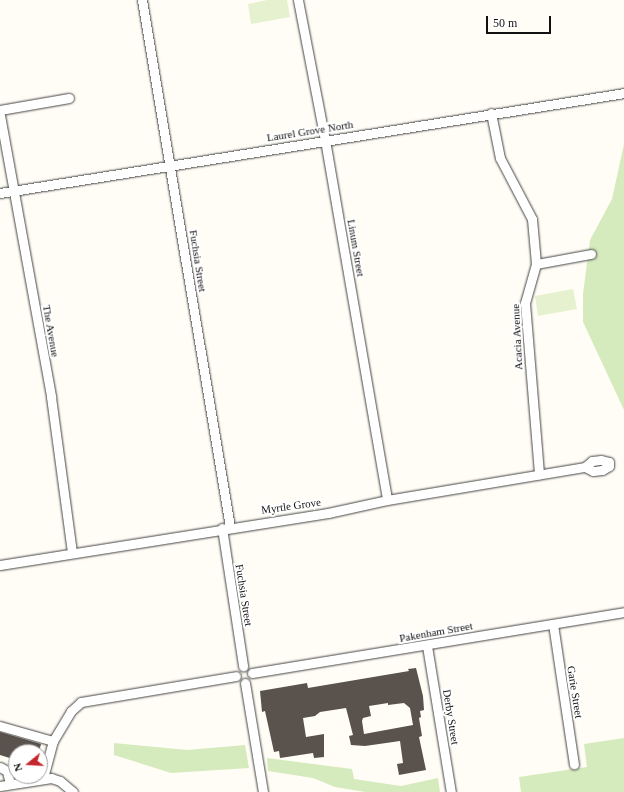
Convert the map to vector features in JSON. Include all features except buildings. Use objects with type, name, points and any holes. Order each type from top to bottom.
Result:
[{"type":"street","name":"Fuchsia Street","points":[[142,0],[170,166],[226,527],[243,666]]},
{"type":"street","name":"Linum Street","points":[[298,0],[325,140],[387,500]]},
{"type":"street","name":"Laurel Grove North","points":[[0,193],[491,113],[624,93]]},
{"type":"street","points":[[0,110],[69,98]]},
{"type":"street","name":"Acacia Avenue","points":[[491,113],[500,158],[532,219],[536,264],[525,303],[539,474]]},
{"type":"street","name":"The Avenue","points":[[0,116],[12,191],[51,396],[72,553]]},
{"type":"street","points":[[536,264],[591,254]]},
{"type":"street","name":"Myrtle Grove","points":[[0,565],[226,527],[328,513],[387,500],[585,467]]},
{"type":"street","name":"Pakenham Street","points":[[252,673],[427,646],[624,612]]},
{"type":"street","name":"Garie Street","points":[[553,624],[574,764]]},
{"type":"street","name":"Derby Street","points":[[427,646],[450,792]]},
{"type":"street","points":[[236,676],[238,670],[243,666],[248,667],[252,673],[252,678],[245,683]]},
{"type":"street","points":[[236,676],[238,680],[245,683]]},
{"type":"street","points":[[48,760],[53,741],[71,711],[81,702],[236,676]]},
{"type":"street","points":[[245,683],[263,792]]},
{"type":"street","points":[[0,726],[53,741]]},
{"type":"street","points":[[0,767],[7,771],[8,775]]},
{"type":"street","points":[[48,779],[60,781],[72,792]]},
{"type":"street","points":[[0,786],[10,784]]},
{"type":"green space","points":[[267,0],[287,0],[290,17],[251,24],[248,4]]},
{"type":"green space","points":[[624,144],[624,410],[583,322],[583,294],[590,240],[612,199]]},
{"type":"green space","points":[[573,289],[577,309],[538,316],[535,296]]},
{"type":"green space","points":[[624,738],[624,792],[521,792],[519,777],[587,767],[584,744]]},
{"type":"green space","points":[[114,743],[187,750],[245,745],[249,768],[171,773],[114,755]]},
{"type":"green space","points":[[267,758],[352,769],[354,779],[401,786],[438,778],[440,792],[365,792],[335,787],[313,778],[268,771]]}]
